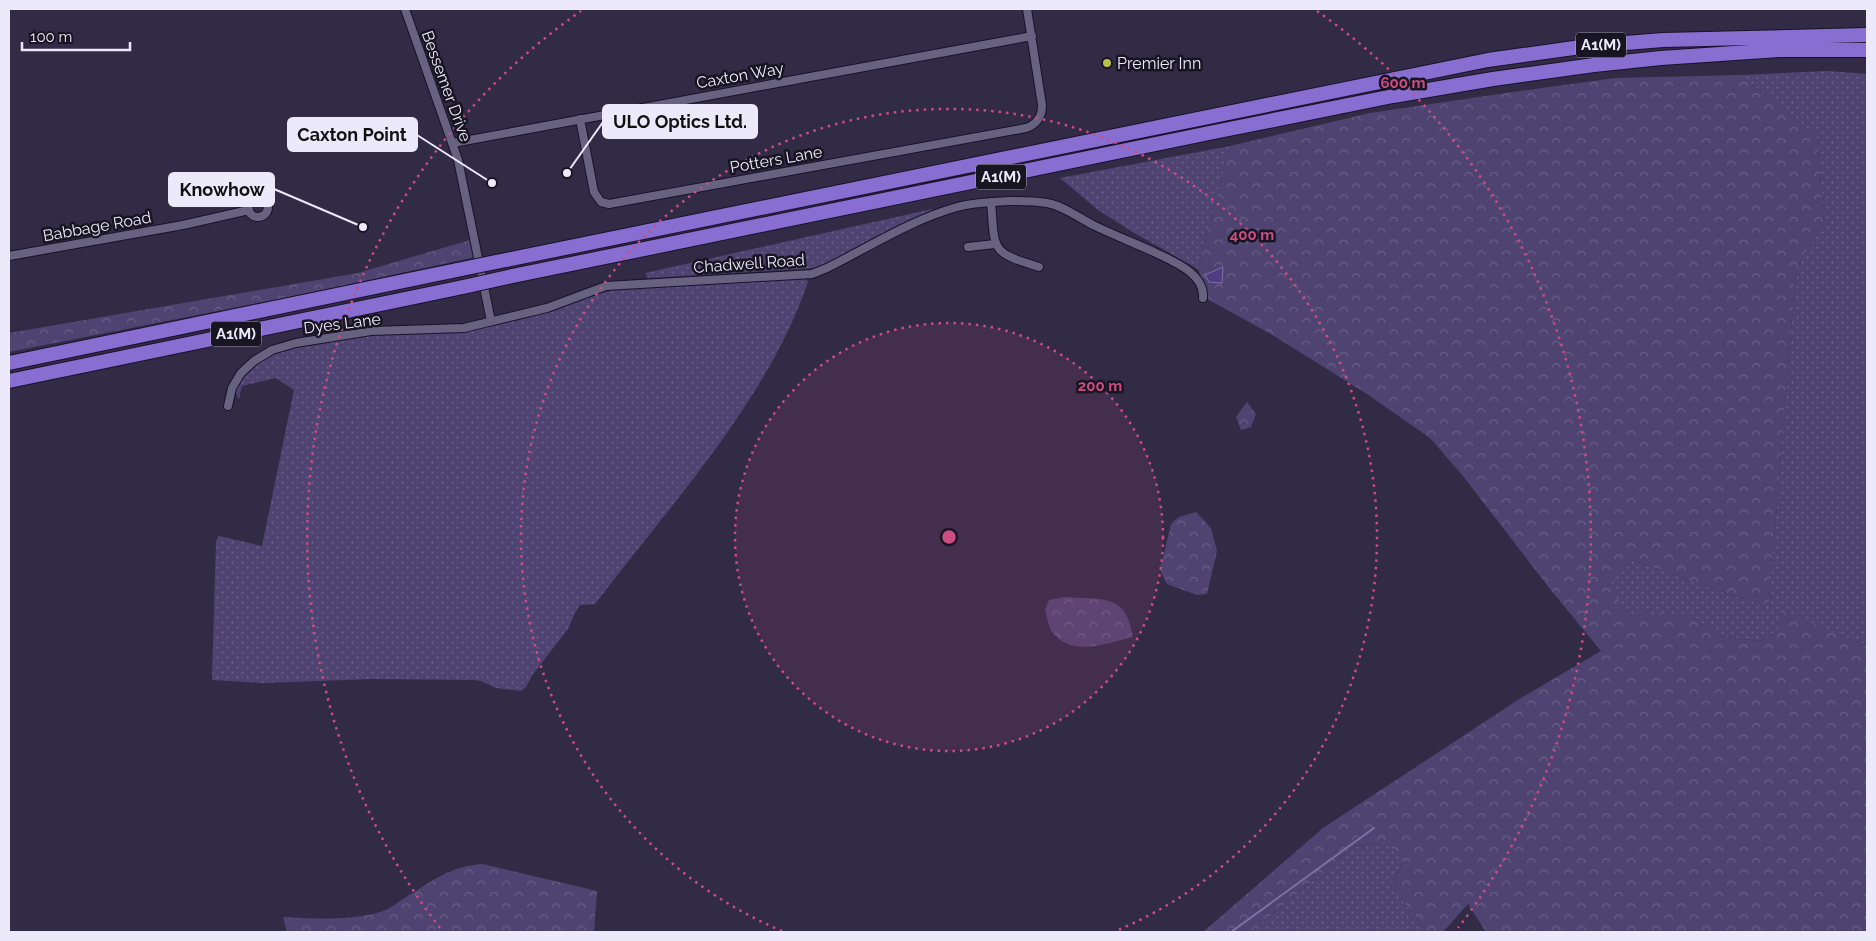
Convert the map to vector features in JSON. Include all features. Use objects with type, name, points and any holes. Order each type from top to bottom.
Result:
[{"type":"highway","name":"A1(M)","points":[[9,363],[1488,60],[1588,46],[1663,40],[1867,35]]},
{"type":"highway","name":"A1(M)","points":[[9,381],[1219,131],[1484,80],[1662,58],[1779,50],[1867,52]]},
{"type":"street","name":"Bessemer Drive","points":[[405,9],[458,160],[491,321]]},
{"type":"street","points":[[1028,9],[1032,36]]},
{"type":"street","name":"Caxton Way","points":[[453,143],[1032,36]]},
{"type":"street","name":"Potters Lane","points":[[580,119],[594,192],[601,202],[609,204],[1026,128],[1039,118],[1042,105],[1032,36]]},
{"type":"street","name":"Chadwell Road","points":[[491,321],[547,308],[606,286],[819,272],[924,218],[957,207],[991,202],[1027,201],[1048,203],[1062,208],[1188,270],[1198,281],[1202,289],[1203,298]]},
{"type":"street","points":[[991,202],[995,244],[1000,251],[1008,257],[1040,267]]},
{"type":"street","name":"Babbage Road","points":[[9,256],[182,225],[249,210]]},
{"type":"street","points":[[968,247],[995,244]]},
{"type":"street","name":"Dyes Lane","points":[[228,406],[232,388],[241,373],[254,360],[272,350],[296,343],[347,334],[371,331],[464,328],[491,321]]},
{"type":"green space","points":[[1827,71],[1867,74],[1867,645],[1845,638],[1781,610],[1781,630],[1761,641],[1723,637],[1692,617],[1630,618],[1608,586],[1632,560],[1737,597],[1775,606],[1769,602],[1796,269],[1824,223],[1817,136],[1740,75]]},
{"type":"green space","points":[[1740,75],[1817,136],[1824,223],[1796,269],[1769,602],[1777,607],[1737,597],[1632,560],[1609,586],[1630,618],[1641,612],[1692,617],[1723,637],[1761,641],[1781,630],[1781,609],[1845,638],[1867,645],[1867,932],[1486,932],[1468,904],[1443,932],[1428,932],[1391,887],[1403,862],[1386,842],[1353,847],[1251,932],[1203,932],[1323,828],[1521,698],[1601,651],[1550,589],[1463,476],[1430,438],[1367,394],[1269,333],[1209,300],[1198,269],[1230,146],[1370,113],[1513,92],[1615,78]]},
{"type":"green space","points":[[1230,146],[1198,269],[1098,210],[1060,178]]},
{"type":"green space","points":[[932,209],[933,213],[822,266],[814,268],[648,278],[645,273]]},
{"type":"green space","points":[[470,240],[475,257],[309,293],[9,352],[9,333],[358,273]]},
{"type":"green space","points":[[778,277],[806,279],[808,282],[790,326],[743,410],[685,490],[595,604],[580,605],[568,629],[533,674],[526,687],[521,691],[496,688],[474,680],[372,679],[263,683],[212,680],[216,541],[219,536],[262,546],[294,390],[276,378],[242,386],[239,399],[236,390],[238,382],[259,360],[284,349],[350,335],[480,327],[513,321],[589,296],[631,287]]},
{"type":"green space","points":[[1247,402],[1256,414],[1251,427],[1241,430],[1236,417]]},
{"type":"green space","points":[[1196,512],[1211,528],[1217,551],[1207,594],[1197,595],[1167,584],[1160,570],[1171,524],[1179,517]]},
{"type":"green space","points":[[1065,597],[1104,600],[1118,605],[1127,616],[1133,637],[1101,645],[1080,647],[1069,645],[1060,640],[1051,630],[1045,610],[1049,600]]},
{"type":"green space","points":[[1386,842],[1403,861],[1391,887],[1428,932],[1251,932],[1353,847]]},
{"type":"green space","points":[[483,864],[597,891],[594,932],[287,932],[283,917],[333,919],[372,914],[388,909],[450,871],[471,865]]},
{"type":"shaded area","points":[[1223,267],[1222,283],[1209,282],[1205,275]]},
{"type":"waterway","points":[[1231,932],[1374,828]]},
{"type":"place","name":"Premier Inn","points":[[1107,63]]},
{"type":"place","name":"ULO Optics Ltd.","points":[[567,173]]},
{"type":"place","name":"Caxton Point","points":[[492,183]]},
{"type":"place","name":"Knowhow","points":[[363,227]]}]
